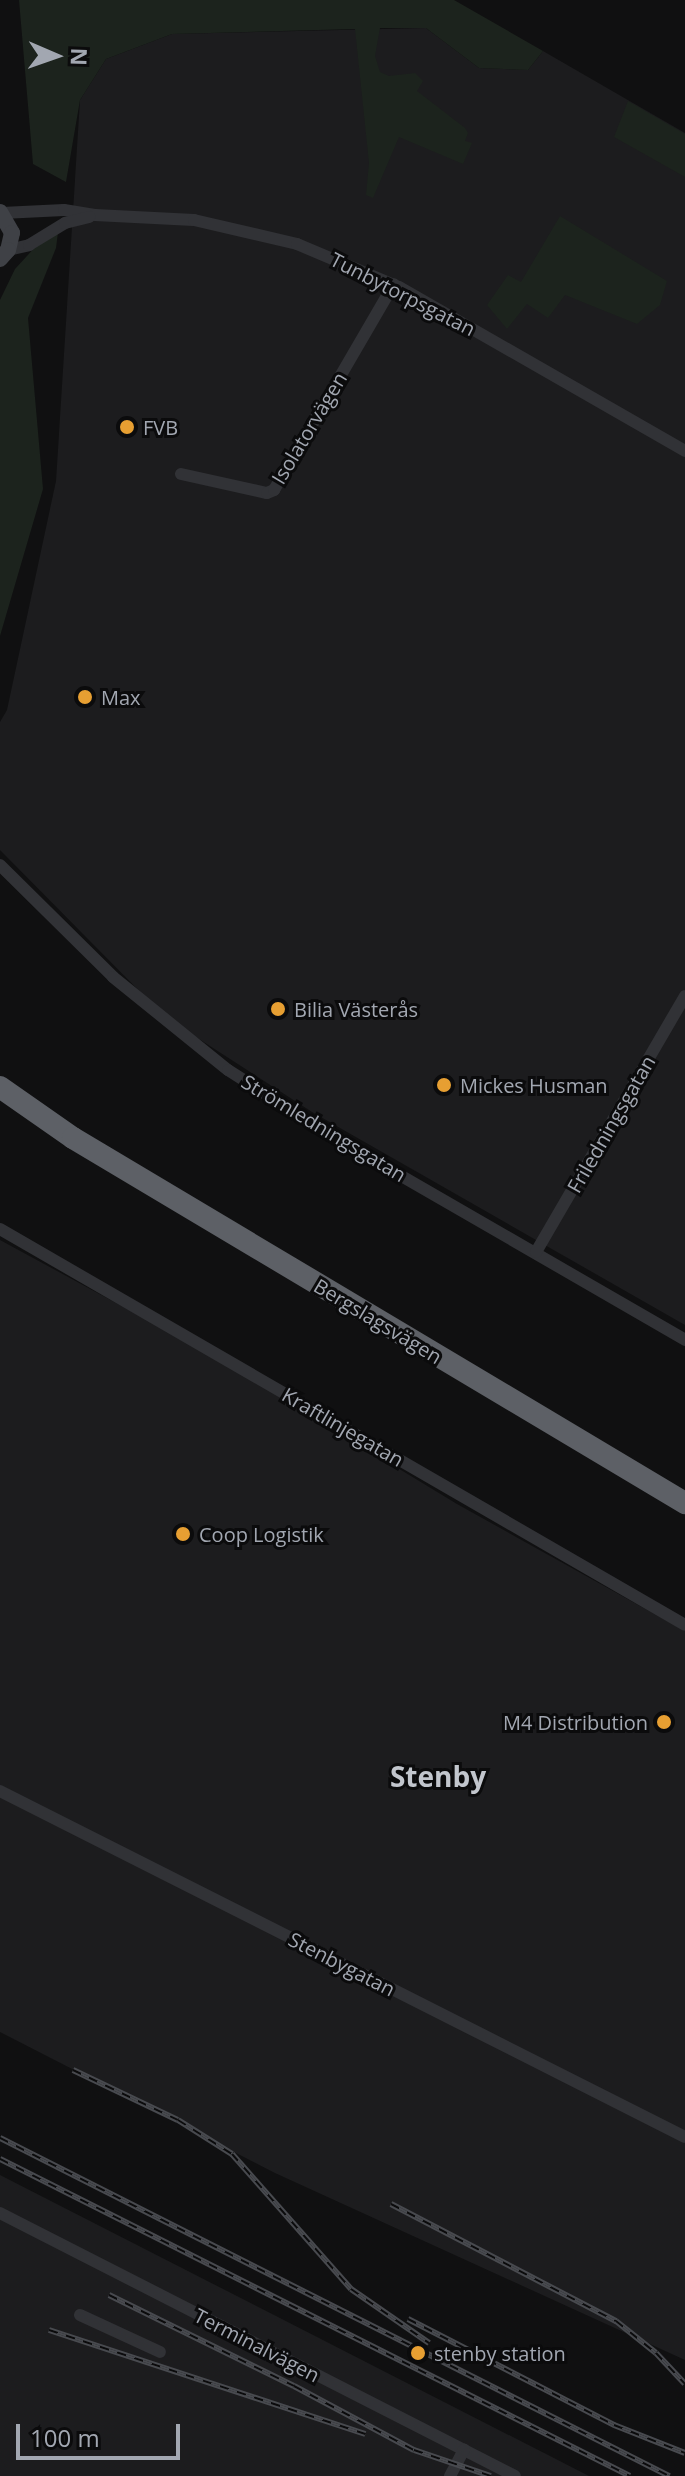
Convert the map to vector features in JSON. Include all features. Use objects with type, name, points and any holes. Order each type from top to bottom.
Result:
[{"type":"highway","name":"Bergslagsvägen","points":[[0,1087],[73,1138],[685,1503]]},
{"type":"highway","name":"Bergslagsvägen","points":[[0,1097],[51,1129],[73,1138]]},
{"type":"main road","points":[[0,276],[11,227],[1,213]]},
{"type":"street","name":"Tunbytorpsgatan","points":[[1,213],[64,210],[232,226],[320,252],[394,284],[685,451]]},
{"type":"street","name":"Tunbytorpsgatan","points":[[4,255],[29,245],[65,223],[95,215]]},
{"type":"street","name":"Isolatorvägen","points":[[181,474],[267,493],[274,490],[394,284]]},
{"type":"street","name":"Strömledningsgatan","points":[[0,865],[113,977],[228,1070],[320,1129],[685,1340]]},
{"type":"street","name":"Friledningsgatan","points":[[536,1252],[685,996]]},
{"type":"street","name":"Kraftlinjegatan","points":[[0,1229],[685,1625]]},
{"type":"street","name":"Stenbygatan","points":[[0,1791],[685,2137]]},
{"type":"street","name":"Terminalvägen","points":[[0,2213],[515,2476]]},
{"type":"street","points":[[80,2315],[160,2352]]},
{"type":"street","points":[[450,2476],[464,2450]]},
{"type":"shaded area","points":[[19,0],[454,0],[543,51],[528,70],[479,68],[426,28],[380,28],[375,56],[380,72],[389,76],[415,73],[423,81],[417,91],[465,128],[468,133],[465,141],[472,143],[463,164],[399,137],[373,198],[366,195],[369,163],[355,29],[172,34],[106,59],[80,100],[66,182],[33,164]]},
{"type":"shaded area","points":[[426,28],[479,68],[528,70],[543,51],[685,133],[685,1325],[312,1112],[165,1017],[0,850],[0,722],[7,710],[56,481],[80,100],[106,59],[172,34]]},
{"type":"shaded area","points":[[628,101],[685,134],[685,177],[614,137]]},
{"type":"shaded area","points":[[560,216],[667,281],[660,305],[637,324],[565,295],[548,318],[527,304],[507,329],[487,305],[508,275],[521,282]]},
{"type":"shaded area","points":[[58,232],[56,248],[28,318],[43,489],[0,636],[0,300],[15,269],[38,244]]},
{"type":"shaded area","points":[[0,1240],[210,1354],[457,1504],[685,1631],[685,2360],[275,2173],[0,2032]]},
{"type":"shaded area","points":[[0,2175],[589,2476],[0,2476]]},
{"type":"railway","points":[[73,2070],[178,2120],[232,2154],[351,2289],[429,2343]]},
{"type":"railway","points":[[0,2138],[669,2476]]},
{"type":"railway","points":[[0,2159],[630,2476]]},
{"type":"railway","points":[[391,2204],[616,2321],[656,2353],[685,2384]]},
{"type":"railway","points":[[109,2295],[294,2386],[414,2450],[491,2476]]},
{"type":"railway","points":[[408,2319],[614,2425],[685,2453]]},
{"type":"railway","points":[[49,2330],[365,2434]]},
{"type":"place","name":"FVB","points":[[127,427]]},
{"type":"place","name":"Max","points":[[85,697]]},
{"type":"place","name":"Bilia Västerås","points":[[278,1009]]},
{"type":"place","name":"Mickes Husman","points":[[444,1085]]},
{"type":"place","name":"Coop Logistik","points":[[183,1534]]},
{"type":"place","name":"M4 Distribution","points":[[664,1722]]},
{"type":"place","name":"stenby station","points":[[418,2353]]},
{"type":"district","name":"Stenby","points":[[438,1776]]}]
